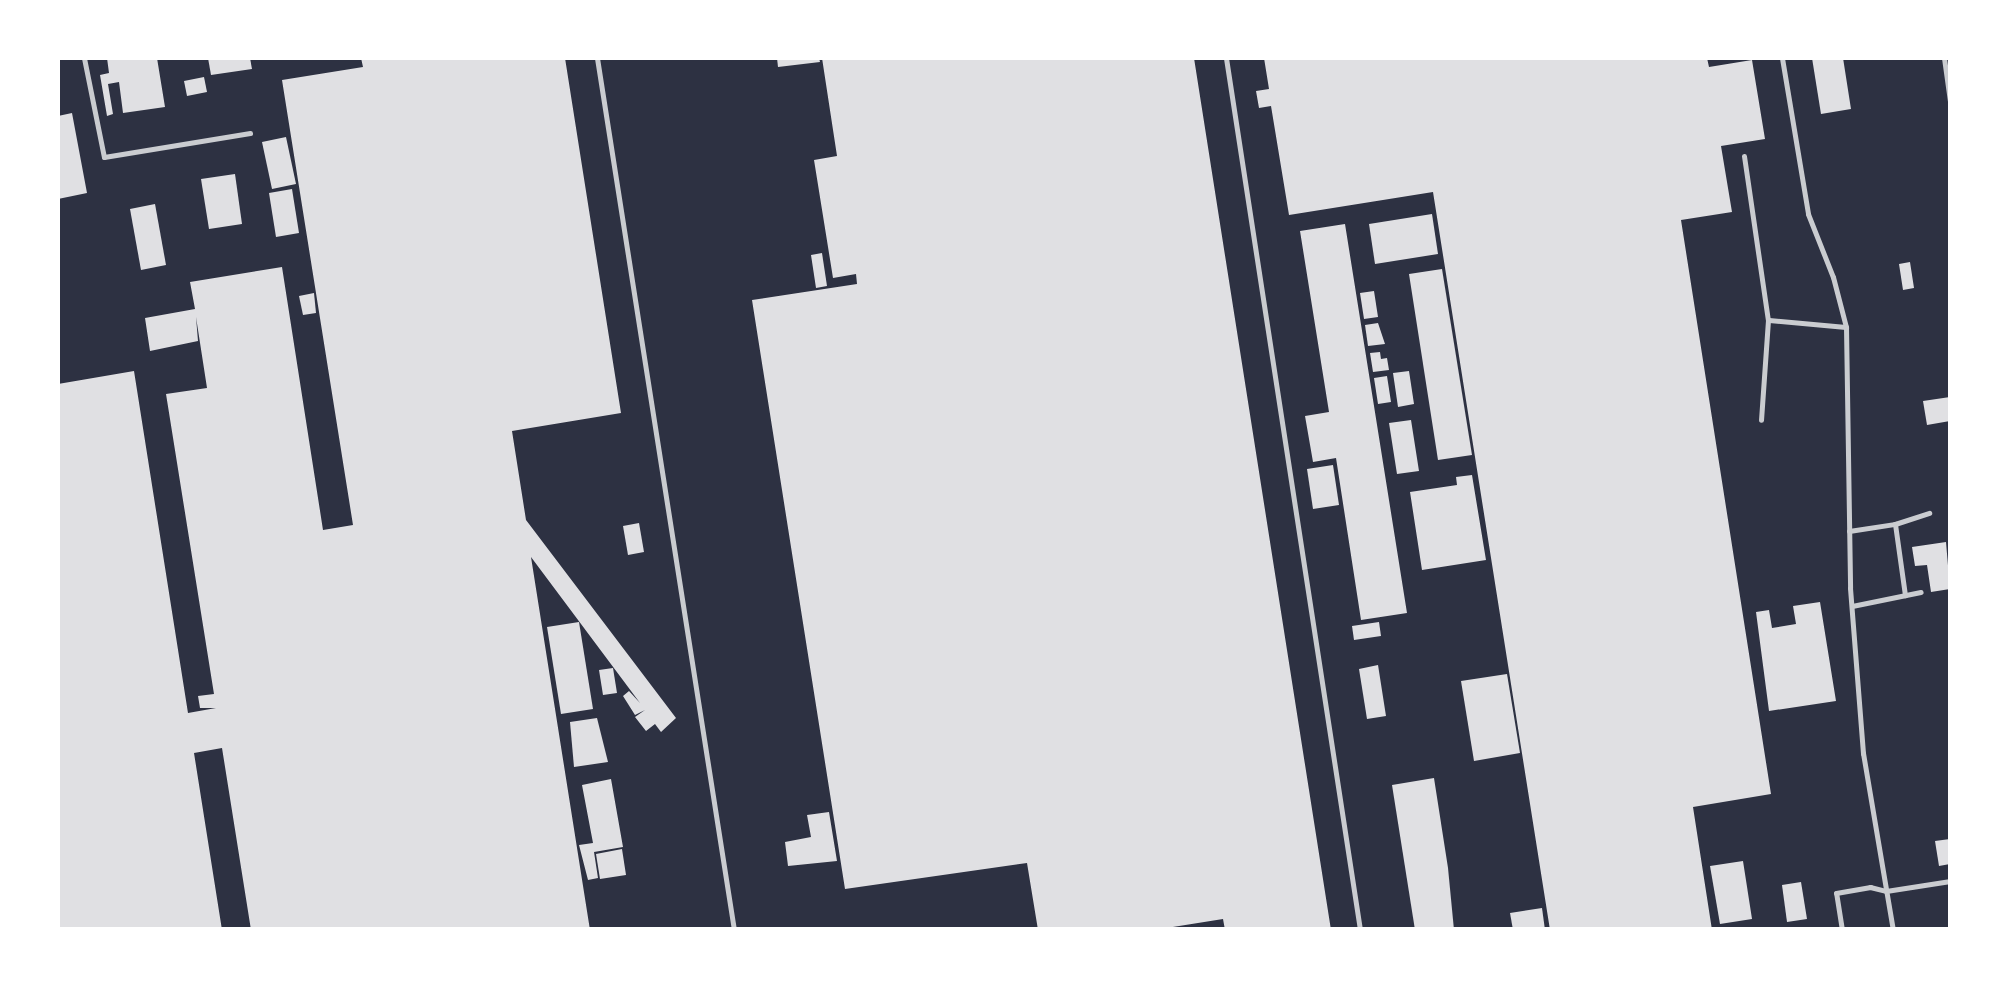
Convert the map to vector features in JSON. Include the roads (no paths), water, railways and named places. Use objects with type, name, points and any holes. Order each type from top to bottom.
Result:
[{"type":"lane","points":[[84,58],[104,157],[250,133]]},
{"type":"lane","points":[[597,58],[734,930]]},
{"type":"lane","points":[[1226,58],[1360,930]]},
{"type":"lane","points":[[1782,58],[1808,214],[1833,277],[1846,327],[1849,531],[1863,753],[1893,930]]},
{"type":"lane","points":[[1944,58],[1950,101]]},
{"type":"lane","points":[[1744,156],[1768,320],[1761,420]]},
{"type":"lane","points":[[1768,320],[1846,327]]},
{"type":"lane","points":[[1849,531],[1929,514]]},
{"type":"lane","points":[[1895,524],[1905,595]]},
{"type":"lane","points":[[1852,606],[1921,592]]},
{"type":"lane","points":[[1842,930],[1836,893],[1870,887],[1886,892],[1950,881]]}]
